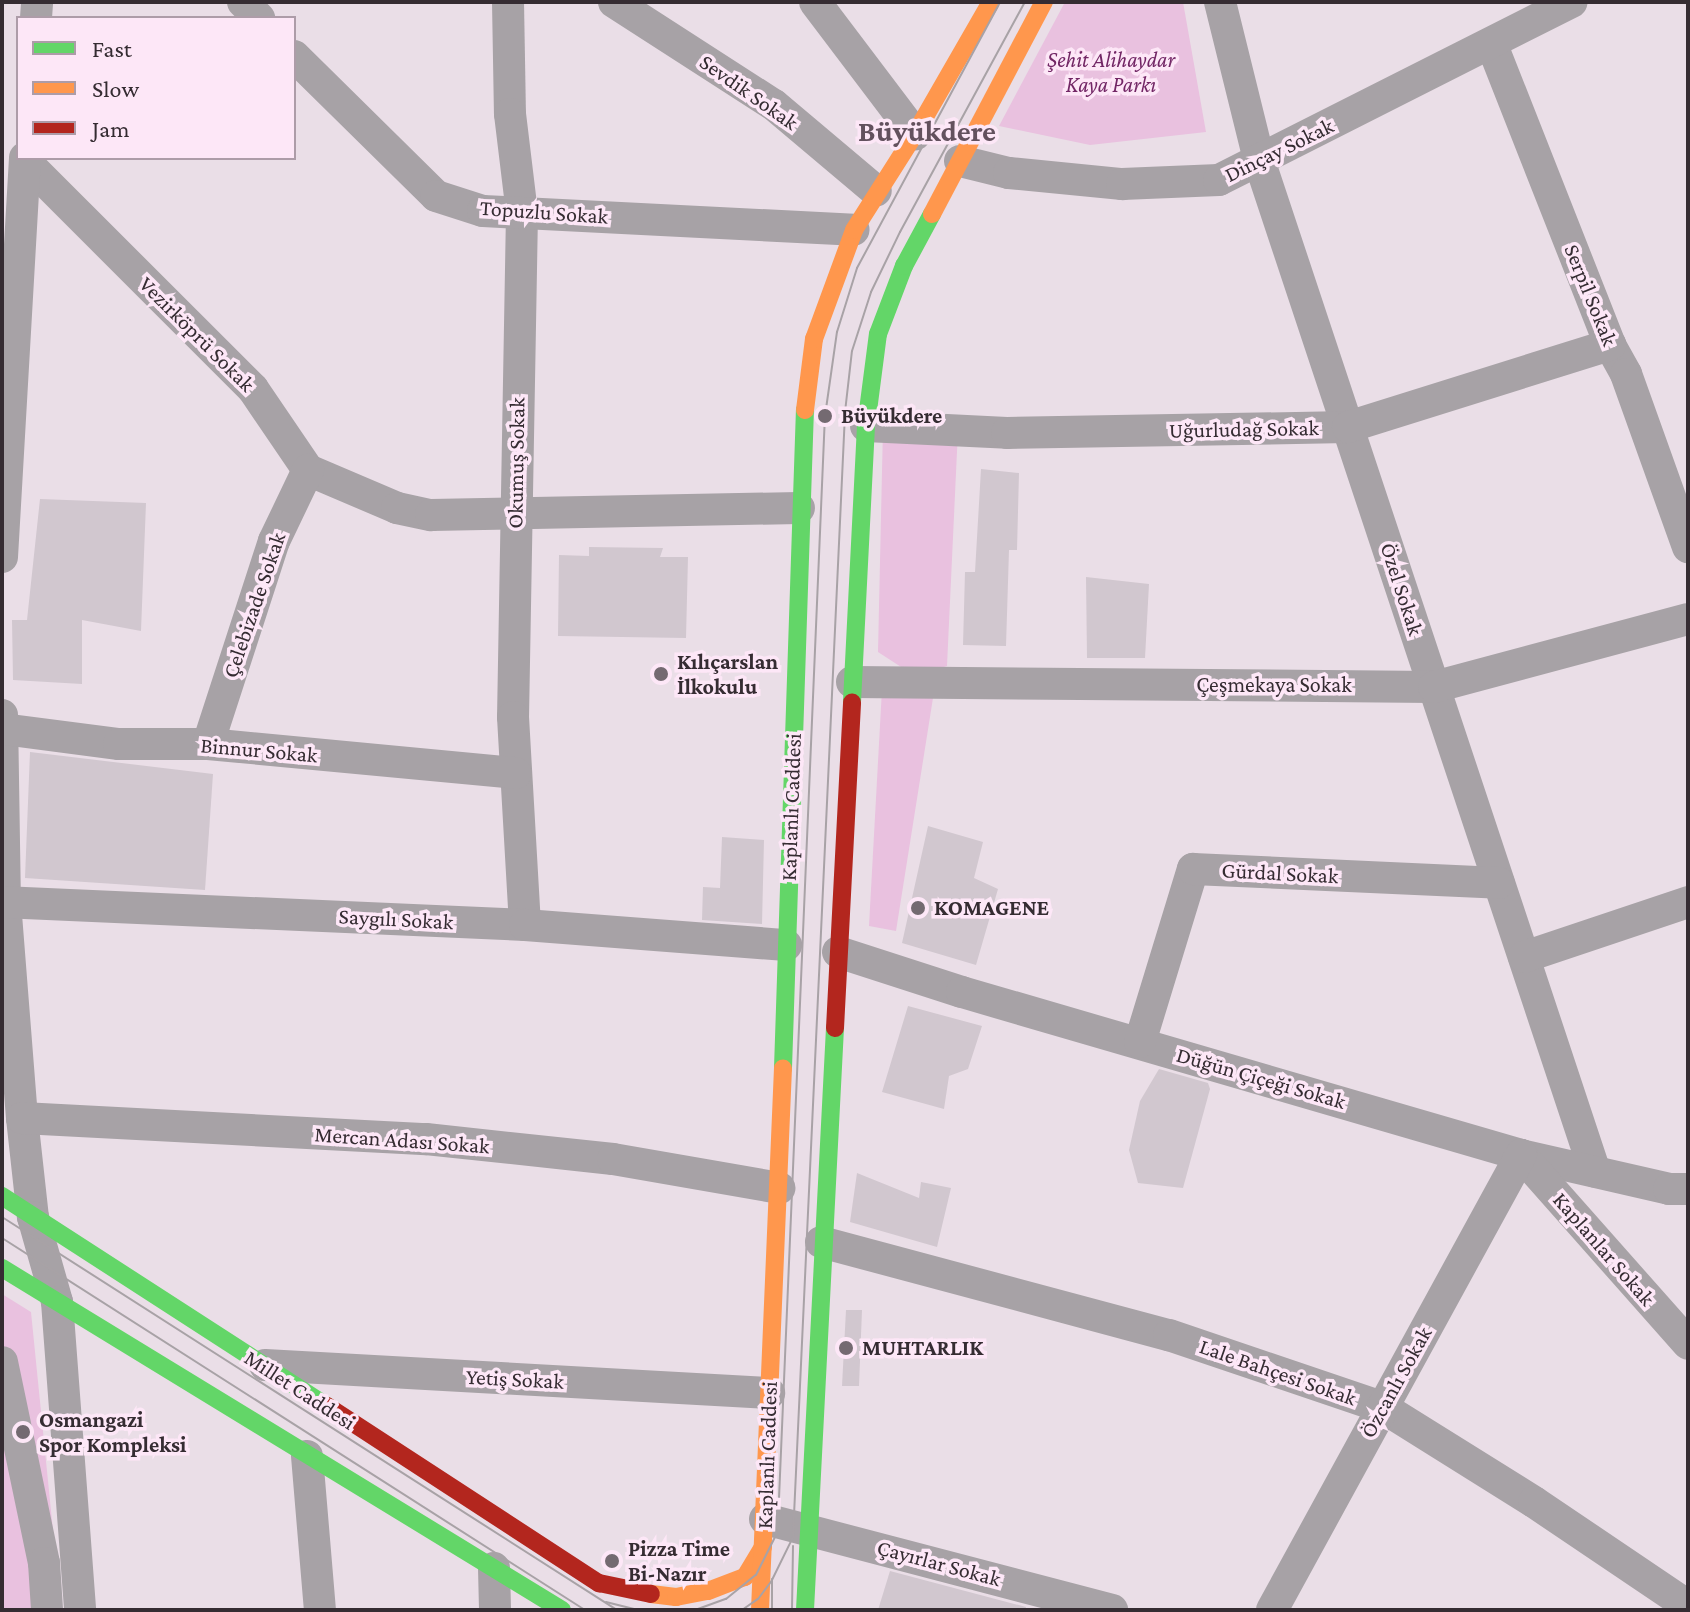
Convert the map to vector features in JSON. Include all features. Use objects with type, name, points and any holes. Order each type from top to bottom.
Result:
[{"type":"main road","name":"Kaplanlı Caddesi","points":[[805,1610],[821,1242],[866,426],[878,334],[904,266],[1044,2]]},
{"type":"main road","name":"Kaplanlı Caddesi","points":[[760,1610],[779,1188],[799,508],[805,403],[814,339],[854,230],[915,134],[977,10]]},
{"type":"main road","name":"Millet Caddesi","points":[[2,1196],[599,1583],[647,1610]]},
{"type":"main road","points":[[2,1268],[562,1610]]},
{"type":"main road","name":"Millet Caddesi","points":[[599,1583],[637,1593],[676,1597],[708,1591],[745,1577],[764,1533]]},
{"type":"street","name":"Okumuş Sokak","points":[[508,2],[510,114],[522,213],[513,717],[525,925]]},
{"type":"street","name":"Sevdik Sokak","points":[[614,2],[774,105],[876,191]]},
{"type":"street","points":[[815,2],[915,134]]},
{"type":"street","name":"Özel Sokak","points":[[1220,2],[1259,160],[1595,1172]]},
{"type":"street","name":"Dinçay Sokak","points":[[960,161],[1009,173],[1122,184],[1219,180],[1572,2]]},
{"type":"street","name":"Serpil Sokak","points":[[1492,45],[1610,345],[1626,374],[1688,547]]},
{"type":"street","name":"Topuzlu Sokak","points":[[296,58],[436,196],[483,211],[854,230]]},
{"type":"street","points":[[2,557],[9,333],[25,160]]},
{"type":"street","name":"Vezirköprü Sokak","points":[[25,160],[253,389],[308,470]]},
{"type":"street","name":"Uğurludağ Sokak","points":[[866,426],[1007,433],[1348,427],[1610,345]]},
{"type":"street","points":[[308,470],[397,508],[431,515],[515,516],[799,508]]},
{"type":"street","name":"Çelebizade Sokak","points":[[208,744],[274,541],[308,470]]},
{"type":"street","name":"Çeşmekaya Sokak","points":[[852,682],[1434,687],[1688,619]]},
{"type":"street","points":[[2,715],[4,902],[22,1118],[33,1217],[57,1302],[80,1610]]},
{"type":"street","name":"Binnur Sokak","points":[[3,729],[119,744],[208,744],[516,773]]},
{"type":"street","name":"Gürdal Sokak","points":[[1140,1042],[1193,869],[1499,883]]},
{"type":"street","name":"Saygılı Sokak","points":[[4,902],[525,925],[786,945]]},
{"type":"street","points":[[1524,957],[1688,902]]},
{"type":"street","name":"Düğün Çiçeği Sokak","points":[[838,952],[962,992],[1521,1155],[1669,1189],[1688,1189]]},
{"type":"street","name":"Mercan Adası Sokak","points":[[22,1118],[426,1139],[613,1159],[779,1188]]},
{"type":"street","name":"Kaplanlar Sokak","points":[[1521,1155],[1688,1344]]},
{"type":"street","name":"Özcanlı Sokak","points":[[1272,1610],[1521,1155]]},
{"type":"street","name":"Lale Bahçesi Sokak","points":[[821,1242],[1169,1335],[1382,1407],[1683,1603]]},
{"type":"street","points":[[2,1362],[44,1563],[47,1610]]},
{"type":"street","name":"Yetiş Sokak","points":[[261,1365],[769,1393]]},
{"type":"street","points":[[307,1456],[320,1610]]},
{"type":"street","name":"Çayırlar Sokak","points":[[764,1533],[810,1529],[1112,1610]]},
{"type":"street","points":[[494,1568],[495,1610]]},
{"type":"green space","name":"Şehit Alihaydar Kaya Parkı","points":[[1065,2],[1183,2],[1206,132],[1090,145],[999,126]]},
{"type":"green space","points":[[883,427],[958,430],[947,666],[915,676],[878,652]]},
{"type":"green space","points":[[882,689],[933,698],[896,931],[869,926]]},
{"type":"green space","name":"Osmangazi Spor Kompleksi","points":[[2,1294],[31,1312],[61,1610],[2,1610]]},
{"type":"building","points":[[981,469],[1019,473],[1017,550],[1009,550],[1006,646],[963,645],[965,572],[975,572]]},
{"type":"building","points":[[40,499],[146,503],[141,631],[82,620],[82,684],[13,680],[12,620],[27,620]]},
{"type":"building","points":[[589,547],[663,548],[660,557],[688,557],[686,638],[558,636],[559,555],[589,556]]},
{"type":"building","points":[[1086,577],[1149,584],[1145,658],[1087,658]]},
{"type":"building","points":[[30,752],[213,774],[205,890],[25,878]]},
{"type":"building","points":[[928,826],[983,842],[974,878],[998,889],[976,965],[902,943]]},
{"type":"building","points":[[722,837],[764,840],[762,924],[702,920],[703,887],[720,888]]},
{"type":"building","points":[[908,1006],[982,1026],[968,1069],[949,1076],[944,1109],[882,1092]]},
{"type":"building","points":[[1159,1069],[1208,1083],[1210,1089],[1183,1188],[1138,1183],[1129,1150],[1140,1101]]},
{"type":"building","points":[[857,1173],[919,1198],[921,1182],[951,1188],[937,1247],[850,1222]]},
{"type":"building","points":[[846,1310],[862,1310],[859,1386],[842,1386]]},
{"type":"building","points":[[890,1571],[1026,1607],[1025,1610],[878,1610]]},
{"type":"tram line","points":[[695,1610],[726,1599],[756,1575],[776,1535],[778,1522],[825,416],[837,332],[857,268],[1000,2]]},
{"type":"tram line","points":[[742,1610],[758,1599],[771,1582],[793,1537],[845,412],[852,351],[871,292],[900,232],[1025,2]]},
{"type":"tram line","points":[[2,1217],[617,1610]]},
{"type":"tram line","points":[[2,1238],[585,1610]]},
{"type":"tram line","points":[[792,1610],[793,1546]]},
{"type":"tram line","points":[[772,1579],[772,1610]]},
{"type":"tram line","points":[[606,1602],[637,1610]]},
{"type":"traffic: fast","points":[[852,702],[866,426],[878,334],[904,266],[932,214]]},
{"type":"traffic: fast","points":[[783,1068],[805,410]]},
{"type":"traffic: fast","points":[[805,1610],[835,1028]]},
{"type":"traffic: fast","points":[[2,1196],[327,1406]]},
{"type":"traffic: fast","points":[[2,1268],[562,1610]]},
{"type":"traffic: slow","points":[[805,410],[814,339],[854,230],[915,134],[991,2]]},
{"type":"traffic: slow","points":[[932,214],[1044,2]]},
{"type":"traffic: slow","points":[[760,1610],[783,1068]]},
{"type":"traffic: slow","points":[[651,1594],[676,1597],[708,1591],[745,1577],[763,1547]]},
{"type":"traffic: jam","points":[[835,1028],[852,702]]},
{"type":"traffic: jam","points":[[327,1406],[599,1583],[651,1594]]},
{"type":"place","name":"Büyükdere","points":[[825,416]]},
{"type":"place","name":"Kılıçarslan İlkokulu","points":[[661,674]]},
{"type":"place","name":"KOMAGENE","points":[[918,908]]},
{"type":"place","name":"MUHTARLIK","points":[[846,1348]]},
{"type":"place","name":"Osmangazi Spor Kompleksi","points":[[23,1432]]},
{"type":"place","name":"Pizza Time Bi-Nazır","points":[[612,1561]]},
{"type":"district","name":"Büyükdere","points":[[927,131]]}]
